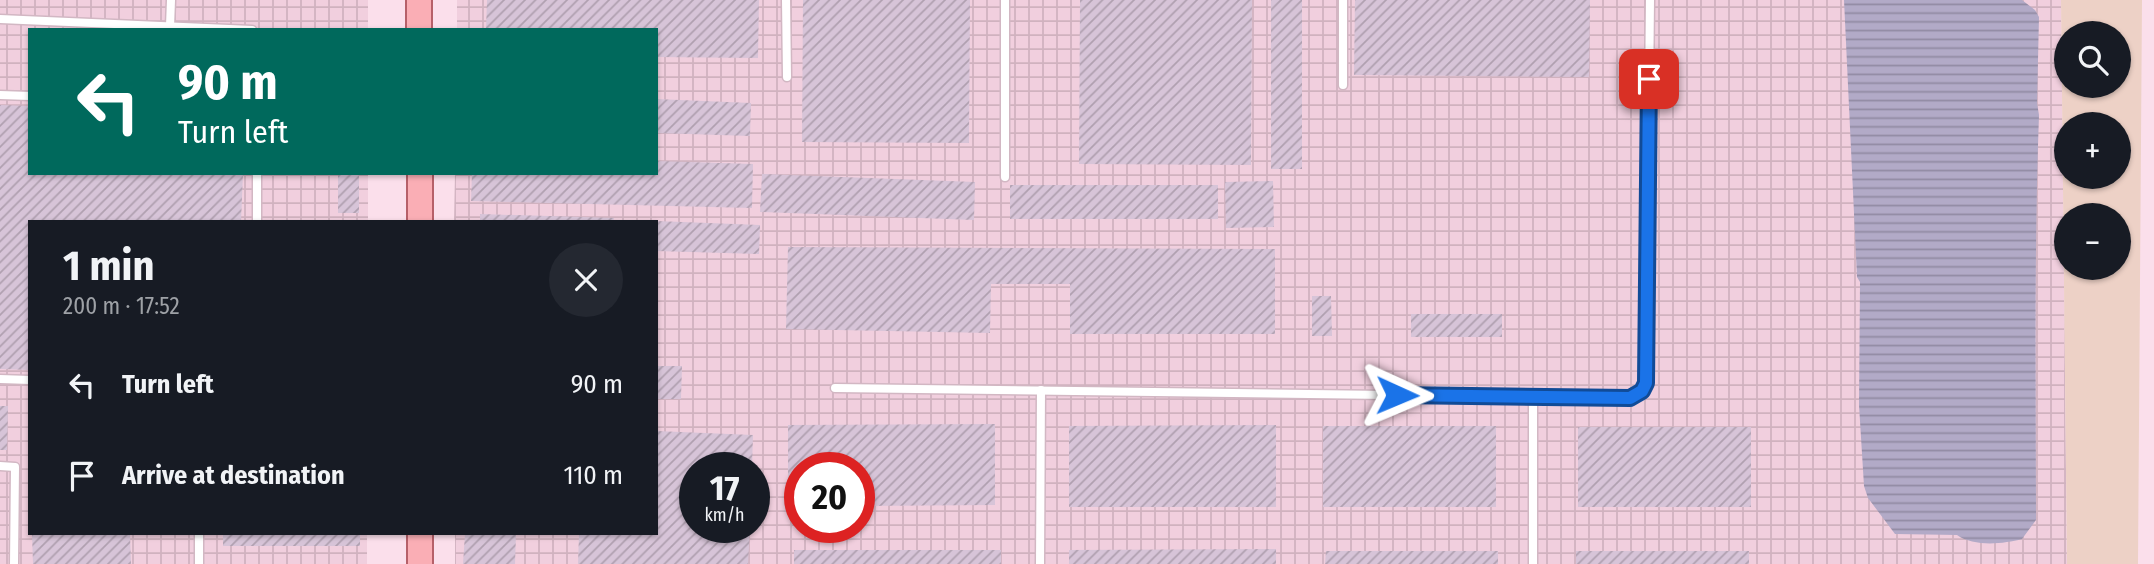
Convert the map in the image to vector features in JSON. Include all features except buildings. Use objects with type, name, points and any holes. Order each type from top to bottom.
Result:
[{"type":"main road","points":[[419,0],[419,28]]},
{"type":"main road","points":[[420,175],[420,220]]},
{"type":"main road","points":[[420,535],[420,564]]},
{"type":"lane","points":[[170,26],[172,0]]},
{"type":"lane","points":[[786,0],[787,77]]},
{"type":"lane","points":[[1005,0],[1005,177]]},
{"type":"lane","points":[[1343,0],[1343,85]]},
{"type":"lane","points":[[835,388],[1630,398],[1642,391],[1646,383],[1650,0]]},
{"type":"lane","points":[[0,19],[211,28]]},
{"type":"lane","points":[[0,95],[28,96]]},
{"type":"lane","points":[[257,175],[257,220]]},
{"type":"lane","points":[[0,379],[28,380]]},
{"type":"lane","points":[[1040,564],[1041,390]]},
{"type":"lane","points":[[1534,397],[1534,564]]},
{"type":"lane","points":[[0,466],[15,467],[14,564]]},
{"type":"lane","points":[[199,535],[199,564]]},
{"type":"shaded area","points":[[0,0],[368,0],[368,28],[28,28],[28,175],[368,175],[368,220],[28,220],[28,535],[367,535],[367,564],[0,564]]},
{"type":"shaded area","points":[[457,0],[2061,0],[2061,21],[2054,21],[2054,98],[2062,98],[2062,112],[2054,112],[2054,189],[2063,189],[2063,203],[2054,203],[2054,280],[2064,280],[2067,564],[455,564],[455,535],[658,535],[658,220],[454,220],[455,175],[658,175],[658,28],[457,28]]},
{"type":"shaded area","points":[[1844,0],[2022,0],[2035,10],[2039,17],[2036,520],[2022,539],[1989,543],[1964,539],[1957,535],[1895,534],[1868,498],[1864,486],[1859,405],[1860,282],[1857,277]]},
{"type":"shaded area","points":[[2061,0],[2142,0],[2138,564],[2067,564],[2064,280],[2131,280],[2131,203],[2063,203],[2063,189],[2131,189],[2131,112],[2062,112],[2062,98],[2131,98],[2131,21],[2061,21]]},
{"type":"route","points":[[1397,395],[1630,398],[1642,391],[1646,383],[1649,79]]}]
